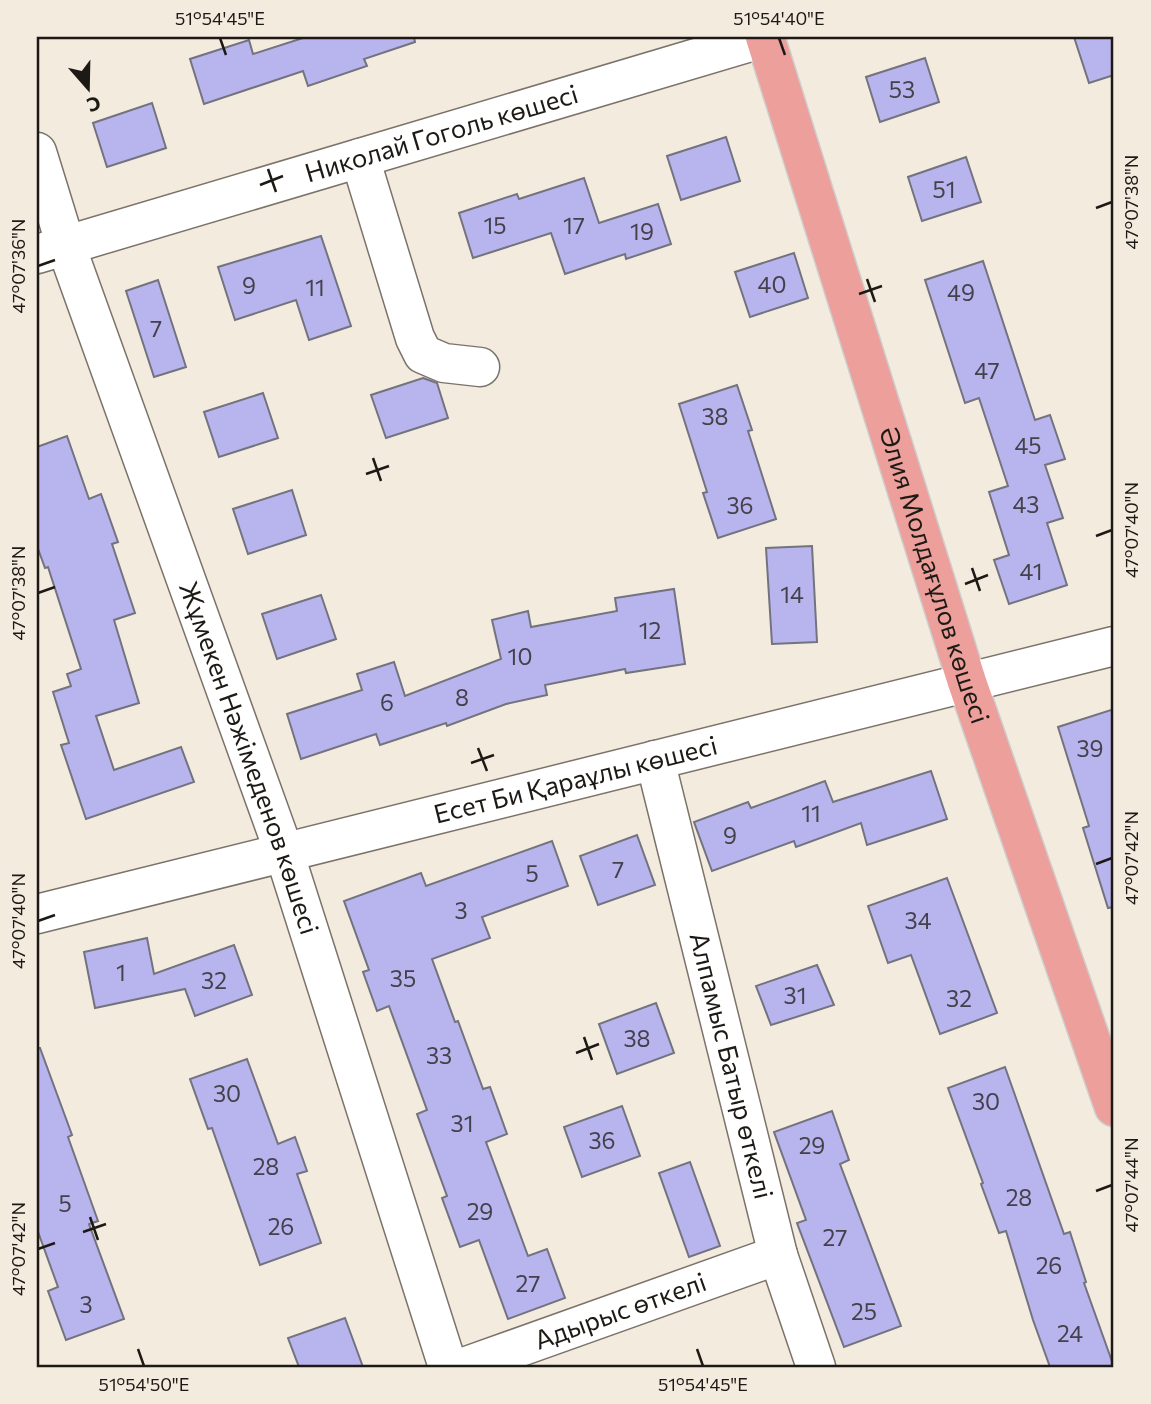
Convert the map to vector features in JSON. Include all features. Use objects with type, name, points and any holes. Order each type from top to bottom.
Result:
[{"type":"main road","name":"Әлия Молдағұлов көшесі","points":[[766,37],[967,682],[1114,1107]]},
{"type":"street","name":"Николай Гоголь көшесі","points":[[52,250],[766,37]]},
{"type":"street","name":"Жұмекен Нәжімеденов көшесі","points":[[37,152],[52,250],[284,852],[448,1367]]},
{"type":"street","points":[[360,158],[415,338],[423,354],[444,363],[480,367]]},
{"type":"street","name":"Есет Би Қараұлы көшесі","points":[[37,914],[1114,646]]},
{"type":"street","name":"Алпамыс Батыр өткелі","points":[[655,760],[778,1255],[816,1367]]},
{"type":"street","name":"Адырыс өткелі","points":[[464,1367],[778,1255]]},
{"type":"building","points":[[306,37],[414,37],[415,42],[364,59],[367,66],[308,86],[303,71],[204,104],[190,59],[249,40],[253,54]]},
{"type":"building","points":[[1074,37],[1114,37],[1114,75],[1089,83]]},
{"type":"building","points":[[925,58],[939,102],[880,122],[866,77]]},
{"type":"building","points":[[152,103],[166,148],[107,167],[93,123]]},
{"type":"building","points":[[726,137],[740,181],[681,200],[667,156]]},
{"type":"building","points":[[966,157],[981,202],[922,221],[908,177]]},
{"type":"building","points":[[584,178],[599,223],[658,204],[671,244],[626,259],[625,254],[565,274],[551,233],[473,258],[459,213],[517,194],[519,199]]},
{"type":"building","points":[[321,236],[351,326],[309,340],[296,300],[235,320],[218,267]]},
{"type":"building","points":[[794,253],[808,298],[750,317],[735,272]]},
{"type":"building","points":[[983,261],[1035,420],[1050,415],[1065,459],[1045,465],[1063,518],[1047,523],[1067,585],[1009,604],[994,560],[1009,555],[989,492],[1008,486],[979,398],[965,403],[925,280]]},
{"type":"building","points":[[158,280],[186,367],[154,377],[126,291]]},
{"type":"building","points":[[423,378],[437,383],[448,418],[386,438],[371,395]]},
{"type":"building","points":[[737,385],[752,430],[748,431],[776,519],[718,538],[703,493],[707,492],[679,404]]},
{"type":"building","points":[[263,393],[278,438],[219,457],[204,412]]},
{"type":"building","points":[[67,436],[89,499],[101,494],[118,542],[112,544],[135,613],[114,620],[139,703],[96,716],[114,770],[181,747],[194,782],[86,819],[61,745],[69,743],[53,692],[71,686],[67,674],[81,669],[48,567],[45,568],[37,546],[37,447]]},
{"type":"building","points":[[292,490],[306,535],[248,554],[233,509]]},
{"type":"building","points":[[812,546],[817,642],[772,644],[766,548]]},
{"type":"building","points":[[674,589],[685,664],[626,673],[625,669],[545,685],[547,695],[506,704],[447,726],[446,723],[380,745],[376,734],[301,759],[287,714],[362,690],[357,674],[394,662],[405,696],[501,659],[492,620],[528,611],[531,627],[617,611],[615,598]]},
{"type":"building","points":[[321,595],[336,639],[277,659],[262,614]]},
{"type":"building","points":[[1114,709],[1114,907],[1108,908],[1083,828],[1089,826],[1058,727]]},
{"type":"building","points":[[931,771],[947,819],[867,845],[861,823],[796,847],[794,841],[712,871],[694,822],[748,802],[751,808],[825,781],[833,802]]},
{"type":"building","points":[[637,835],[655,885],[598,905],[580,856]]},
{"type":"building","points":[[552,841],[568,886],[482,917],[490,938],[432,959],[483,1089],[490,1087],[507,1134],[486,1142],[528,1256],[547,1249],[565,1298],[508,1319],[479,1240],[460,1247],[442,1198],[447,1196],[417,1114],[427,1110],[389,1006],[377,1011],[363,972],[369,970],[344,901],[421,873],[426,886]]},
{"type":"building","points":[[947,878],[997,1013],[940,1034],[911,955],[888,963],[868,906]]},
{"type":"building","points":[[147,938],[154,974],[234,945],[252,995],[195,1016],[185,989],[95,1008],[84,952]]},
{"type":"building","points":[[817,965],[834,1005],[771,1025],[756,986]]},
{"type":"building","points":[[656,1003],[674,1053],[617,1074],[599,1024]]},
{"type":"building","points":[[37,1048],[40,1048],[72,1135],[68,1137],[98,1221],[89,1224],[124,1319],[66,1340],[48,1291],[58,1287],[37,1229]]},
{"type":"building","points":[[247,1059],[278,1144],[295,1137],[307,1171],[297,1174],[321,1243],[260,1265],[212,1128],[208,1129],[190,1079]]},
{"type":"building","points":[[1005,1067],[1064,1234],[1070,1232],[1086,1282],[1084,1283],[1114,1367],[1050,1367],[1006,1231],[999,1233],[981,1184],[983,1183],[948,1088]]},
{"type":"building","points":[[622,1106],[640,1156],[582,1177],[564,1127]]},
{"type":"building","points":[[832,1111],[849,1160],[840,1164],[901,1326],[844,1347],[797,1223],[806,1220],[774,1132]]},
{"type":"building","points":[[690,1162],[720,1246],[689,1257],[659,1173]]},
{"type":"building","points":[[345,1318],[363,1367],[299,1367],[288,1338]]}]
